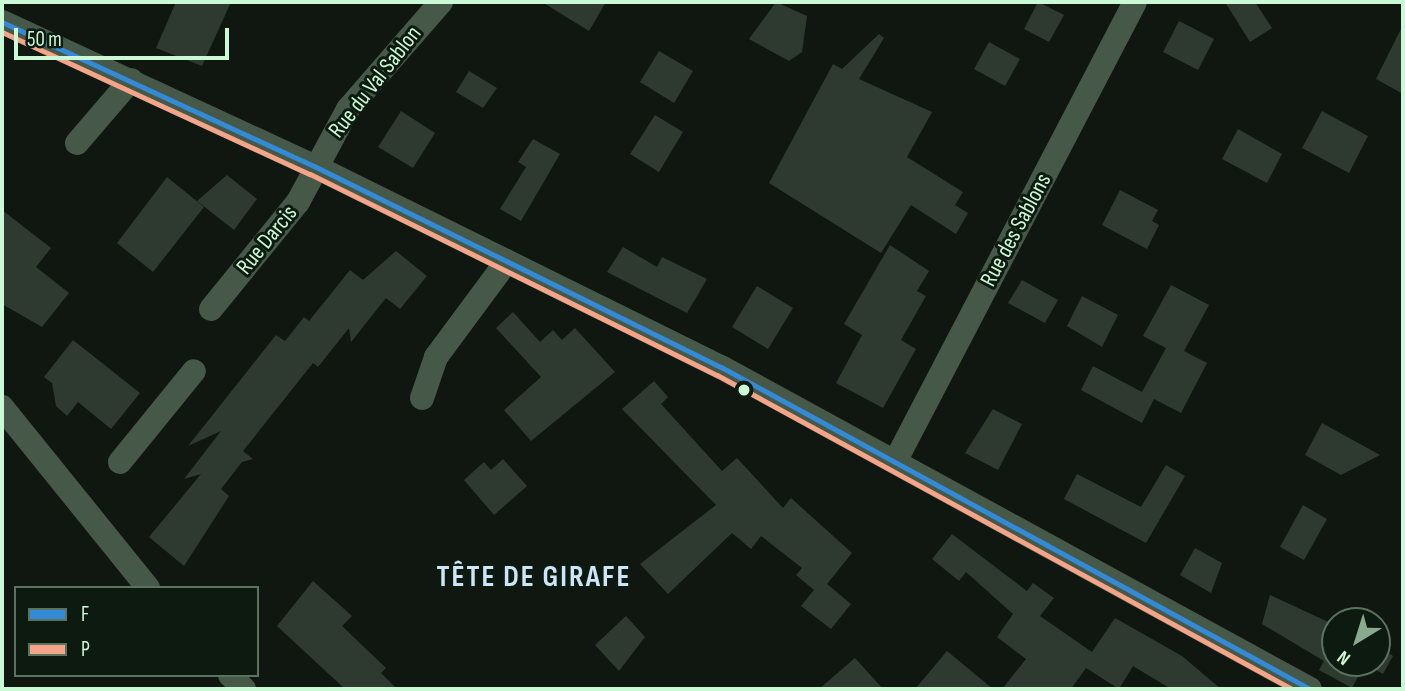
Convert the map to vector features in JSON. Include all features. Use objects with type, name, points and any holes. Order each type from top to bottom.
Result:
[{"type":"street","name":"Rue du Val Sablon","points":[[314,166],[348,109],[442,2]]},
{"type":"street","name":"Rue des Sablons","points":[[897,458],[1135,2]]},
{"type":"street","points":[[2,22],[314,166],[897,458],[1310,689]]},
{"type":"street","points":[[76,143],[131,80]]},
{"type":"street","name":"Rue Darcis","points":[[211,309],[298,202],[314,166]]},
{"type":"street","points":[[422,398],[436,357],[507,261]]},
{"type":"street","points":[[120,462],[194,371]]},
{"type":"street","points":[[2,407],[146,586]]},
{"type":"building","points":[[176,2],[231,2],[202,66],[156,48]]},
{"type":"building","points":[[542,2],[606,2],[589,31]]},
{"type":"building","points":[[776,2],[807,16],[802,52],[789,61],[749,39]]},
{"type":"building","points":[[1038,2],[1064,15],[1049,42],[1024,29]]},
{"type":"building","points":[[1225,2],[1255,2],[1272,28],[1250,42]]},
{"type":"building","points":[[1179,21],[1214,39],[1198,70],[1163,52]]},
{"type":"building","points":[[1403,25],[1403,94],[1376,79]]},
{"type":"building","points":[[879,34],[884,38],[859,79],[932,112],[907,157],[963,192],[955,205],[968,213],[956,234],[911,205],[881,253],[769,183],[833,64],[842,69]]},
{"type":"building","points":[[989,42],[1020,59],[1005,86],[974,69]]},
{"type":"building","points":[[659,51],[693,71],[674,103],[640,82]]},
{"type":"building","points":[[469,71],[497,88],[483,108],[456,92]]},
{"type":"building","points":[[401,111],[435,133],[413,168],[378,147]]},
{"type":"building","points":[[1322,111],[1368,136],[1349,173],[1302,148]]},
{"type":"building","points":[[655,115],[683,132],[659,172],[630,154]]},
{"type":"building","points":[[1238,129],[1282,154],[1267,183],[1222,159]]},
{"type":"building","points":[[533,139],[560,154],[521,221],[500,209],[526,167],[518,162]]},
{"type":"building","points":[[227,175],[257,199],[234,230],[197,201]]},
{"type":"building","points":[[167,177],[204,207],[153,272],[117,243]]},
{"type":"building","points":[[1120,190],[1158,210],[1152,221],[1159,225],[1147,249],[1102,225]]},
{"type":"building","points":[[2,210],[51,248],[36,267],[69,293],[42,327],[2,304]]},
{"type":"building","points":[[890,245],[929,271],[917,291],[926,296],[901,340],[916,349],[883,408],[836,383],[862,335],[844,324]]},
{"type":"building","points":[[623,247],[657,267],[662,257],[707,279],[687,313],[607,272]]},
{"type":"building","points":[[396,251],[427,276],[400,309],[386,298],[351,342],[349,328],[318,367],[313,363],[243,451],[253,459],[242,462],[221,489],[229,496],[184,566],[149,537],[201,474],[184,479],[221,431],[188,446],[276,335],[285,341],[304,317],[309,321],[350,270],[363,280]]},
{"type":"building","points":[[1022,280],[1058,300],[1045,323],[1008,303]]},
{"type":"building","points":[[1171,285],[1209,305],[1184,351],[1207,363],[1181,413],[1154,399],[1142,423],[1081,390],[1093,366],[1142,392],[1166,348],[1143,336]]},
{"type":"building","points":[[757,286],[793,308],[768,349],[732,327]]},
{"type":"building","points":[[1082,296],[1118,315],[1102,347],[1067,326]]},
{"type":"building","points":[[513,312],[540,342],[553,330],[562,340],[575,328],[615,372],[531,441],[504,410],[541,377],[496,328]]},
{"type":"building","points":[[73,340],[140,393],[111,429],[78,402],[67,416],[56,406],[52,383],[44,377]]},
{"type":"building","points":[[654,381],[668,397],[661,404],[722,471],[737,458],[783,508],[791,498],[852,553],[827,584],[851,604],[831,629],[801,606],[814,590],[796,575],[802,568],[761,536],[751,549],[732,533],[668,594],[640,564],[716,505],[622,409]]},
{"type":"building","points":[[993,409],[1022,424],[998,470],[965,453]]},
{"type":"building","points":[[1322,423],[1380,455],[1341,475],[1305,455]]},
{"type":"building","points":[[503,459],[527,486],[494,515],[464,480],[484,462],[491,470]]},
{"type":"building","points":[[1166,465],[1185,476],[1146,543],[1064,499],[1077,474],[1141,507]]},
{"type":"building","points":[[1303,505],[1327,519],[1304,560],[1280,547]]},
{"type":"building","points":[[952,534],[1027,591],[1033,583],[1054,598],[1040,616],[1092,652],[1115,618],[1182,656],[1221,689],[1171,689],[1133,666],[1119,689],[1086,668],[1071,689],[1002,689],[1026,659],[997,637],[1013,614],[966,572],[959,581],[932,559]]},
{"type":"building","points":[[1195,548],[1222,563],[1211,593],[1180,575]]},
{"type":"building","points":[[313,581],[352,616],[342,626],[386,668],[381,673],[397,689],[345,689],[277,626]]},
{"type":"building","points":[[1270,595],[1321,619],[1321,659],[1262,624]]},
{"type":"building","points":[[626,616],[645,637],[619,671],[595,645]]},
{"type":"building","points":[[947,651],[993,689],[915,689]]},
{"type":"building","points":[[855,658],[883,689],[819,689]]},
{"type":"building","points":[[1332,677],[1358,677],[1352,688]]},
{"type":"transit line","name":"F","points":[[2,22],[314,166],[721,367],[1310,689]]},
{"type":"transit line","name":"P","points":[[2,32],[310,174],[717,375],[1292,689]]},
{"type":"district","name":"TÊTE DE GIRAFE","points":[[534,577]]}]
